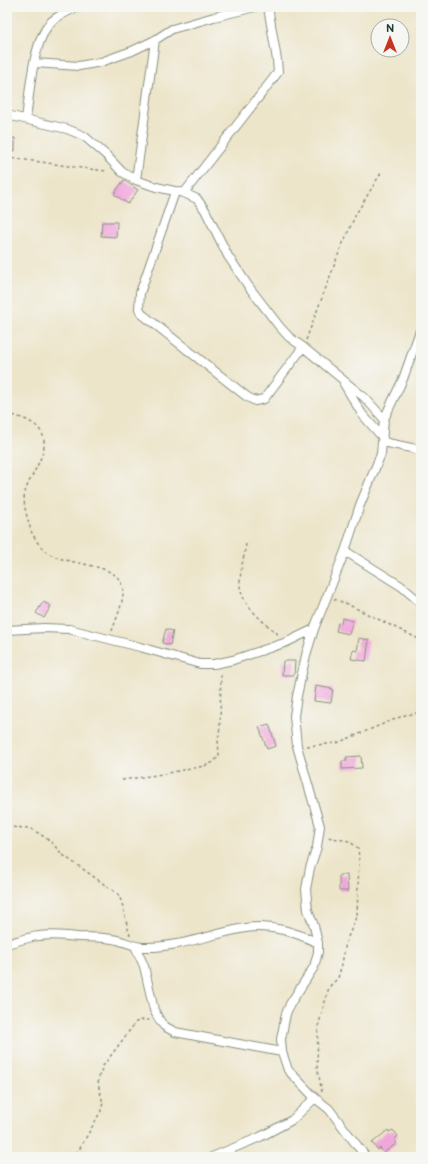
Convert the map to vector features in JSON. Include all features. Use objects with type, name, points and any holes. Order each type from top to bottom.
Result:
[{"type":"street","points":[[26,119],[34,63],[40,38],[50,22],[76,7]]},
{"type":"street","points":[[34,63],[79,66],[101,62],[132,51],[155,40],[172,29],[255,7]]},
{"type":"street","points":[[184,193],[278,72],[268,7]]},
{"type":"street","points":[[136,180],[155,40]]},
{"type":"street","points":[[7,115],[67,129],[84,136],[106,155],[122,172],[136,180],[174,192],[184,193],[197,199],[205,210],[228,256],[249,287],[289,337],[365,398],[384,419]]},
{"type":"street","points":[[174,192],[140,294],[139,309],[142,314],[246,396],[256,401],[264,399],[303,347]]},
{"type":"street","points":[[366,1157],[329,1109],[315,1098],[288,1070],[282,1052],[281,1039],[286,1014],[290,1004],[314,967],[318,952],[318,943],[314,926],[308,910],[306,889],[307,879],[320,835],[320,826],[297,746],[294,716],[306,655],[314,629],[345,551],[360,504],[381,454],[384,419],[403,379],[421,328]]},
{"type":"street","points":[[341,379],[362,414],[383,440],[421,450]]},
{"type":"street","points":[[345,551],[396,583],[421,603]]},
{"type":"street","points":[[7,630],[44,628],[68,629],[200,664],[214,664],[233,660],[287,642],[314,629]]},
{"type":"street","points":[[7,944],[29,938],[58,935],[109,938],[135,946],[147,947],[170,945],[246,928],[261,927],[282,929],[297,933],[318,943]]},
{"type":"street","points":[[135,946],[144,966],[154,1010],[164,1026],[174,1032],[282,1052]]},
{"type":"street","points":[[212,1157],[260,1137],[292,1120],[315,1098]]},
{"type":"path","points":[[7,158],[108,171]]},
{"type":"path","points":[[303,347],[322,301],[340,250],[356,214],[381,173]]},
{"type":"path","points":[[7,414],[27,420],[39,429],[43,436],[44,445],[41,458],[25,493],[25,508],[34,537],[44,550],[61,559],[105,570],[117,576],[121,583],[123,594],[109,640]]},
{"type":"path","points":[[246,544],[240,584],[241,593],[248,606],[287,642]]},
{"type":"path","points":[[327,597],[348,604],[421,640]]},
{"type":"path","points":[[122,780],[204,766],[214,762],[219,755],[220,678],[223,662]]},
{"type":"path","points":[[297,746],[316,746],[337,743],[405,715],[415,714],[421,709]]},
{"type":"path","points":[[7,828],[29,828],[40,834],[50,841],[63,855],[118,894],[122,900],[126,923],[135,946]]},
{"type":"path","points":[[320,835],[349,841],[358,848],[359,858],[356,915],[346,942],[338,978],[329,988],[318,1027],[317,1066],[323,1095]]},
{"type":"path","points":[[71,1157],[79,1150],[101,1111],[103,1103],[98,1079],[108,1057],[121,1043],[136,1022],[140,1020],[160,1021]]},
{"type":"building","points":[[7,138],[15,138],[15,151],[7,151]]},
{"type":"building","points":[[124,180],[138,190],[128,204],[114,194]]},
{"type":"building","points":[[102,222],[117,222],[116,237],[101,236]]},
{"type":"building","points":[[43,602],[51,606],[44,618],[36,613]]},
{"type":"building","points":[[342,618],[353,621],[349,634],[336,631],[338,623],[341,624]]},
{"type":"building","points":[[166,629],[173,631],[170,645],[162,643]]},
{"type":"building","points":[[359,638],[369,640],[366,661],[351,659],[353,650],[357,651]]},
{"type":"building","points":[[283,661],[295,661],[294,675],[282,675]]},
{"type":"building","points":[[316,686],[333,689],[331,703],[314,701]]},
{"type":"building","points":[[269,724],[276,746],[267,749],[259,727]]},
{"type":"building","points":[[361,756],[362,768],[342,769],[342,761],[347,761],[346,757]]},
{"type":"building","points":[[339,875],[347,875],[348,891],[339,891]]},
{"type":"building","points":[[388,1130],[389,1132],[393,1130],[398,1136],[394,1140],[397,1143],[384,1153],[380,1148],[378,1150],[372,1143]]}]
